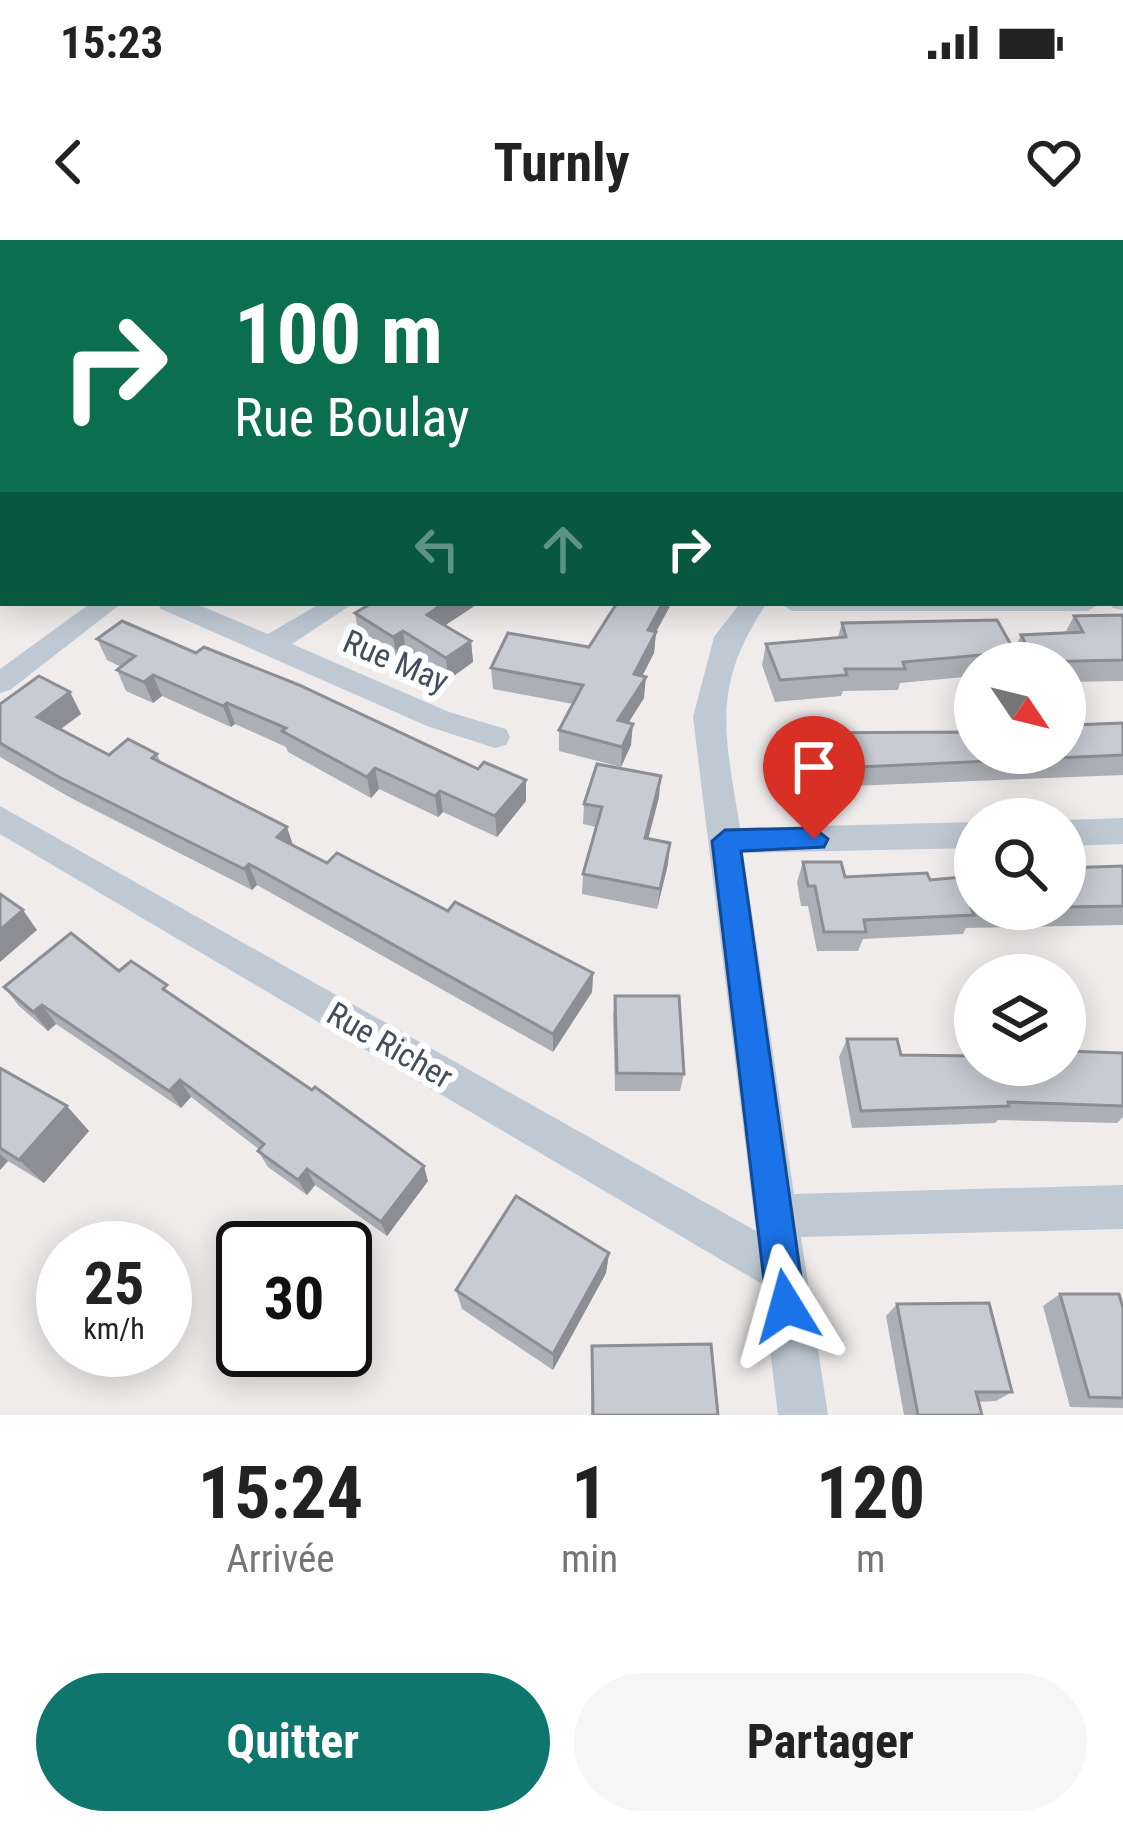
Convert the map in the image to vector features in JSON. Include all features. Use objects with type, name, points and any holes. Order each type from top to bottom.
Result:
[{"type":"street","points":[[0,683],[106,606]]},
{"type":"street","name":"Rue May","points":[[177,606],[438,719],[495,737]]},
{"type":"street","points":[[270,645],[335,606]]},
{"type":"street","points":[[752,606],[728,637],[708,717],[802,1415]]},
{"type":"street","name":"Rue Richer","points":[[0,818],[781,1270]]},
{"type":"street","points":[[1086,832],[1123,831]]},
{"type":"street","points":[[725,841],[954,836]]},
{"type":"street","points":[[774,1216],[1123,1207]]},
{"type":"building","points":[[367,606],[440,606],[427,615],[471,641],[446,658],[403,631],[393,637],[355,613]]},
{"type":"building","points":[[615,606],[661,606],[648,630],[656,632],[634,674],[646,677],[618,720],[633,724],[622,747],[559,730],[583,685],[491,668],[508,633],[589,647]]},
{"type":"building","points":[[1123,615],[1123,660],[1086,661],[1086,642],[1025,642],[1021,635],[1083,632],[1074,616]]},
{"type":"building","points":[[997,620],[1009,642],[954,642],[954,657],[903,662],[905,669],[845,669],[847,675],[780,680],[766,644],[846,637],[842,623]]},
{"type":"building","points":[[122,621],[196,653],[204,647],[299,685],[478,769],[484,762],[526,780],[495,816],[440,791],[435,796],[375,768],[367,777],[282,731],[286,728],[153,675],[144,682],[117,670],[135,656],[97,639]]},
{"type":"building","points":[[39,676],[70,692],[37,717],[109,755],[128,739],[157,754],[152,758],[287,827],[277,837],[327,863],[337,853],[448,911],[455,902],[593,973],[553,1034],[249,864],[244,869],[59,777],[0,743],[0,704]]},
{"type":"building","points":[[1123,723],[1123,755],[1086,757],[1086,724]]},
{"type":"building","points":[[954,732],[954,763],[858,767],[856,760],[786,763],[778,733]]},
{"type":"building","points":[[597,764],[661,776],[645,838],[670,843],[660,889],[583,874],[602,807],[584,804]]},
{"type":"building","points":[[803,862],[841,862],[845,877],[927,873],[930,880],[954,878],[954,916],[864,920],[866,932],[824,932],[815,886],[808,886]]},
{"type":"building","points":[[1123,866],[1123,906],[1086,907],[1086,867]]},
{"type":"building","points":[[0,894],[23,910],[0,930]]},
{"type":"building","points":[[71,933],[119,971],[131,961],[167,985],[163,989],[312,1090],[315,1087],[424,1166],[381,1222],[307,1169],[298,1180],[258,1151],[264,1144],[180,1080],[169,1091],[42,1005],[33,1012],[4,987]]},
{"type":"building","points":[[615,996],[679,996],[684,1074],[617,1073]]},
{"type":"building","points":[[847,1039],[897,1039],[901,1055],[954,1056],[954,1086],[1086,1086],[1086,1052],[1123,1053],[1123,1106],[1008,1102],[1009,1106],[861,1111]]},
{"type":"building","points":[[0,1068],[67,1106],[19,1160],[0,1148]]},
{"type":"building","points":[[516,1196],[609,1253],[553,1354],[456,1290]]},
{"type":"building","points":[[1060,1294],[1119,1294],[1123,1398],[1089,1397]]},
{"type":"building","points":[[989,1303],[1012,1392],[976,1392],[982,1415],[918,1415],[897,1304]]},
{"type":"building","points":[[711,1344],[718,1415],[593,1415],[592,1346]]},
{"type":"route","points":[[786,1306],[725,841],[814,839]]}]
